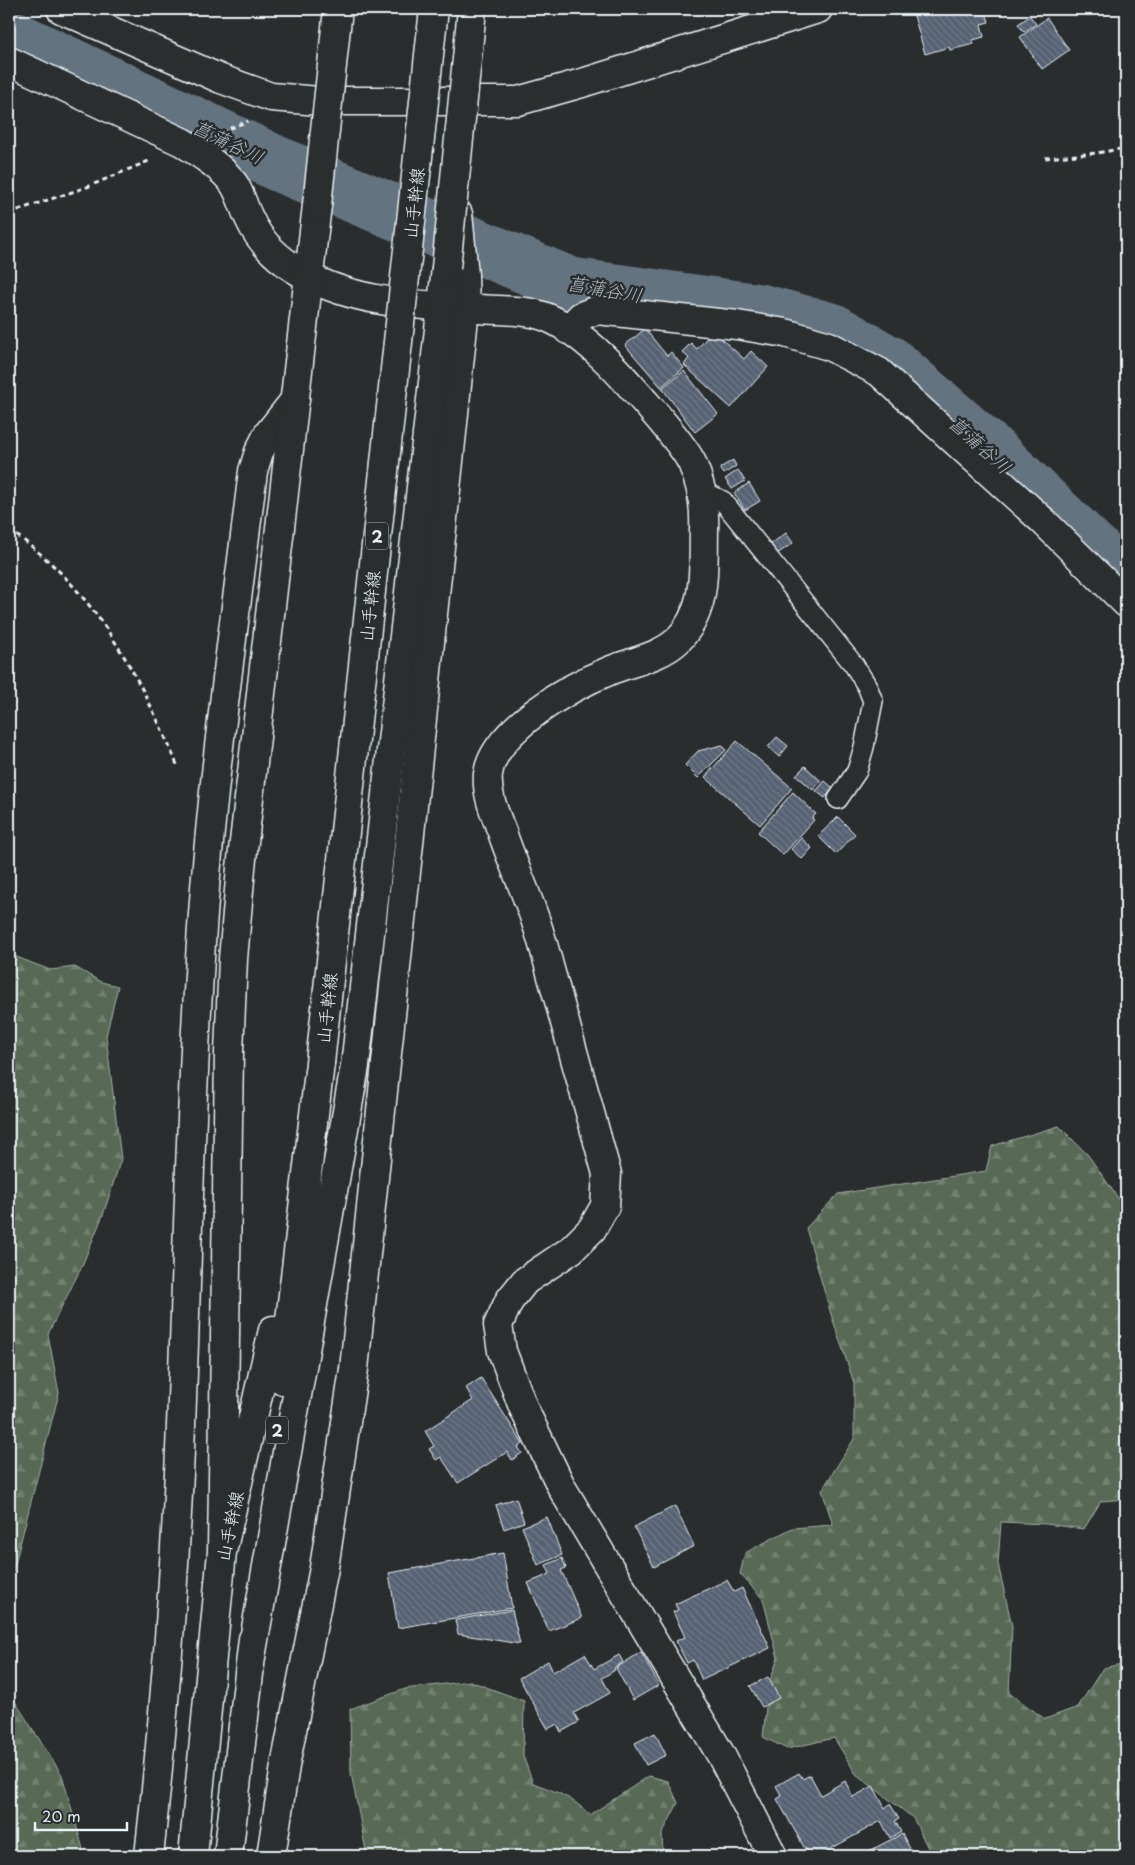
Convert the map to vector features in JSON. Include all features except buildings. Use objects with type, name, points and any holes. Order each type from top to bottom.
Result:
[{"type":"street","points":[[61,9],[221,79],[271,97],[318,101],[518,101],[582,83],[818,9]]},
{"type":"street","points":[[222,1552],[229,1052],[233,959],[241,868],[338,9]]},
{"type":"street","name":"山手幹線","points":[[228,1856],[320,1063],[434,9]]},
{"type":"street","points":[[271,1856],[285,1766],[324,1568],[354,1370],[454,308],[454,184],[472,9]]},
{"type":"street","points":[[9,61],[182,142],[201,154],[231,180],[241,195],[248,218],[260,238],[274,254],[289,266],[332,289],[362,297],[454,308],[529,313],[548,318],[596,350],[628,382],[661,420],[691,462],[701,490],[704,522],[702,591],[697,612],[688,630],[672,646],[572,688],[522,723],[507,737],[496,753],[488,773],[490,799],[536,920],[607,1174],[605,1206],[592,1229],[571,1250],[525,1281],[508,1301],[498,1325],[502,1351],[516,1388],[562,1488],[721,1755],[773,1856]]},
{"type":"street","points":[[251,1657],[356,1066],[377,884],[454,308]]},
{"type":"street","points":[[568,330],[581,316],[597,310],[737,324],[785,333],[829,346],[879,372],[1042,520],[1126,603]]},
{"type":"street","points":[[149,1856],[171,1618],[179,1473],[194,1072],[208,847],[253,471],[259,452],[268,434],[295,400]]},
{"type":"street","name":"山手幹線","points":[[193,1856],[222,1552],[303,1202]]},
{"type":"lane","points":[[701,490],[723,501],[854,665],[867,686],[873,701],[864,747],[857,771],[838,799]]},
{"type":"path","points":[[1045,158],[1126,148]]},
{"type":"path","points":[[9,213],[87,187],[152,160],[159,163]]},
{"type":"path","points":[[9,530],[54,566],[80,592],[126,658],[178,767]]},
{"type":"green space","points":[[9,954],[50,970],[75,967],[101,982],[118,986],[106,1036],[121,1159],[103,1215],[81,1268],[48,1334],[59,1393],[9,1587]]},
{"type":"green space","points":[[1059,1126],[1088,1155],[1118,1198],[1126,1205],[1126,1499],[1101,1501],[1084,1529],[1046,1524],[1001,1522],[998,1564],[1012,1626],[1009,1693],[1045,1719],[1078,1707],[1103,1668],[1126,1663],[1126,1856],[932,1856],[913,1818],[856,1774],[834,1738],[787,1749],[763,1737],[768,1687],[778,1658],[763,1599],[740,1574],[745,1553],[792,1528],[833,1525],[822,1490],[854,1439],[854,1383],[830,1311],[806,1228],[838,1194],[986,1171],[992,1146]]},
{"type":"green space","points":[[470,1681],[524,1701],[523,1756],[533,1783],[570,1799],[590,1815],[649,1776],[668,1781],[678,1803],[662,1834],[663,1856],[367,1856],[351,1773],[350,1709],[405,1689]]},
{"type":"green space","points":[[9,1692],[62,1775],[83,1849],[79,1856],[9,1856]]},
{"type":"waterway","name":"菖蒲谷川","points":[[9,36],[278,164],[571,285],[760,311],[831,330],[889,363],[990,451],[1126,581]]}]
